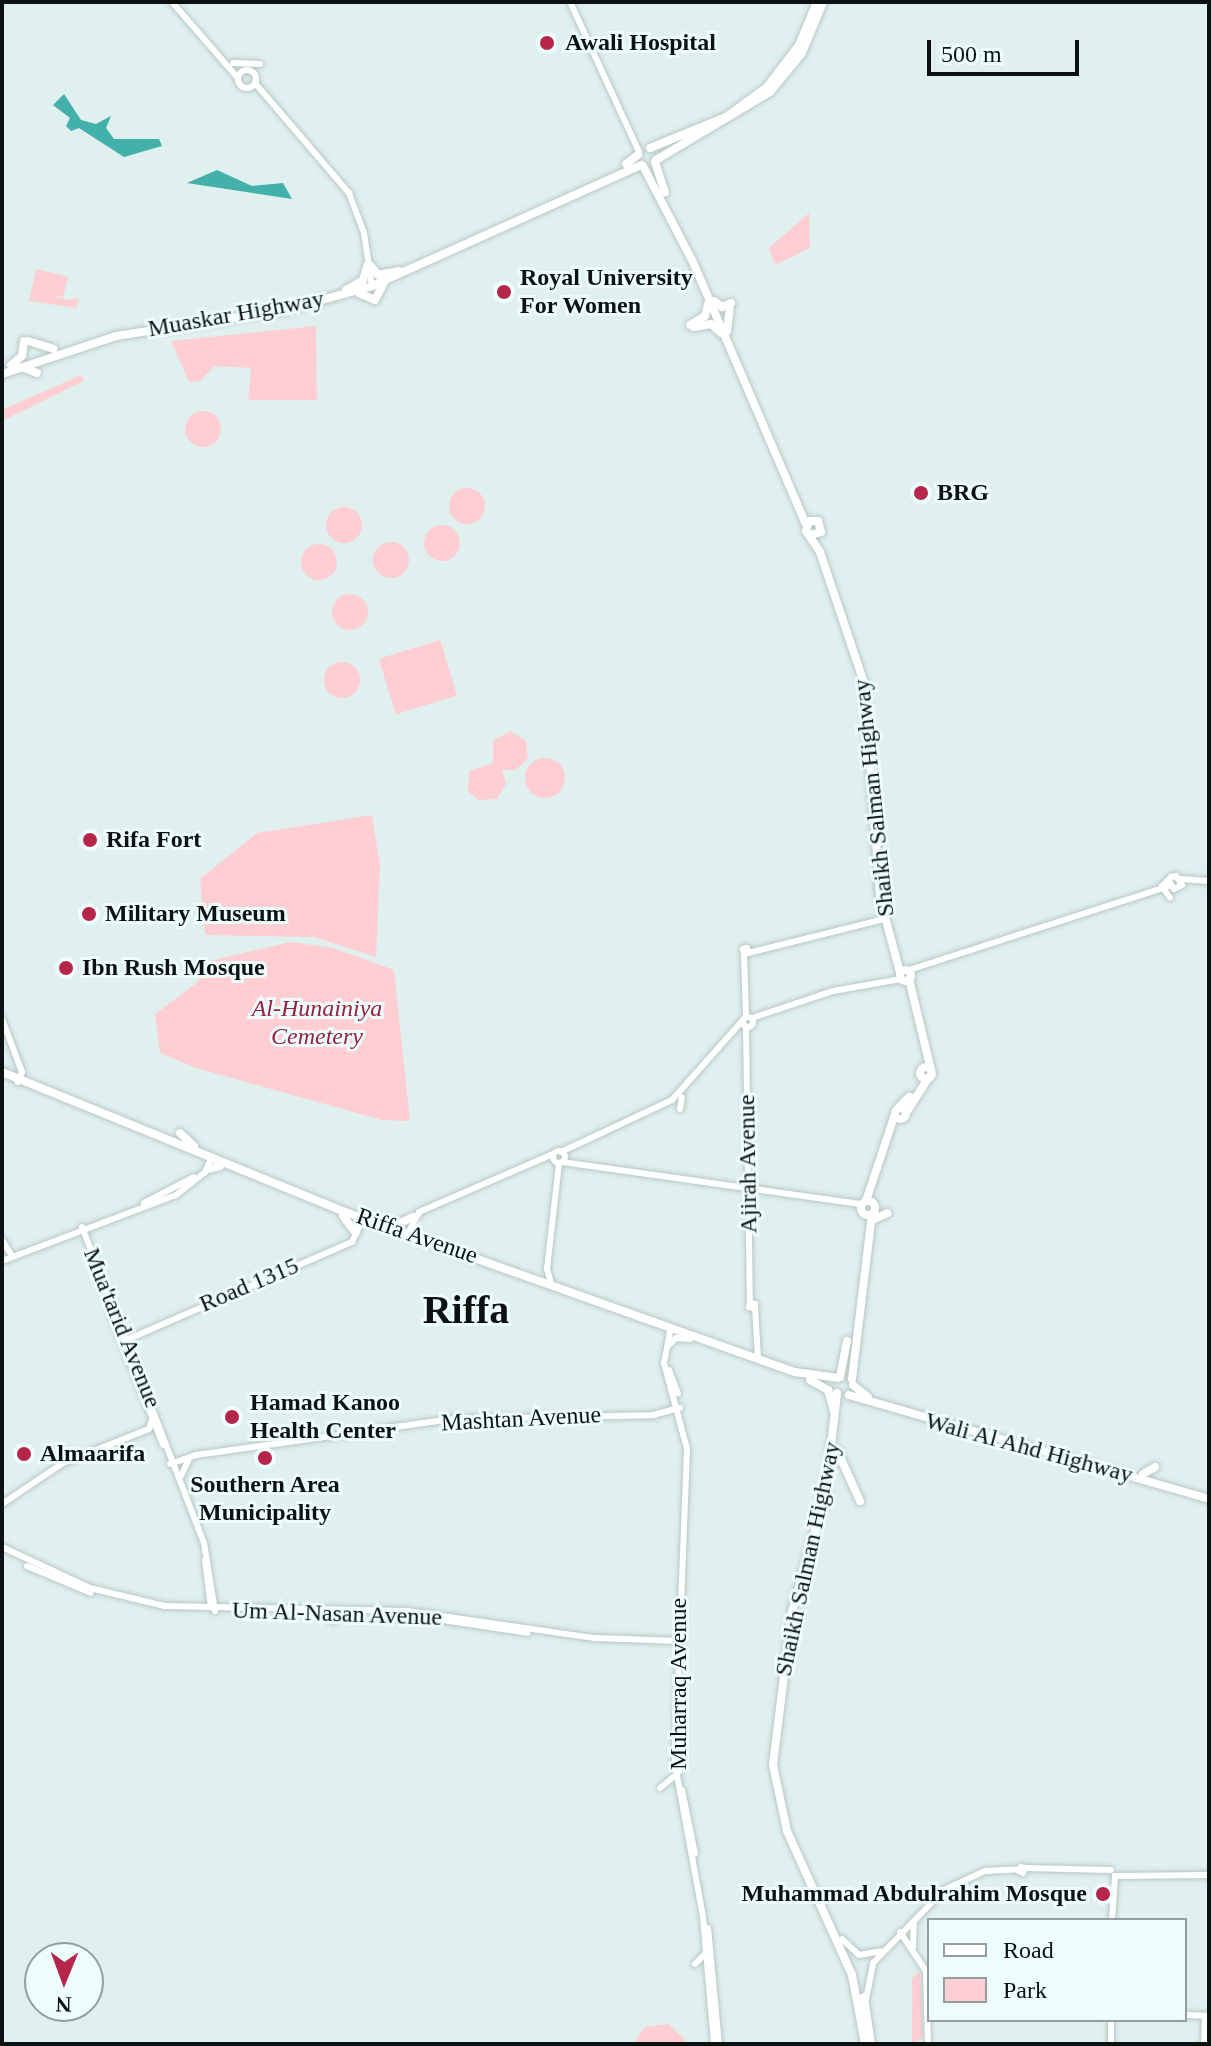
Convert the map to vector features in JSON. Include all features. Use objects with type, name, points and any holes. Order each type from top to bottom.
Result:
[{"type":"main road","name":"Muaskar Highway","points":[[6,369],[53,351],[343,293],[387,281],[618,172],[656,161],[674,148],[738,117],[770,92],[805,47],[820,2]]},
{"type":"main road","name":"Muaskar Highway","points":[[371,285],[644,151],[716,122],[758,95],[793,56],[820,2]]},
{"type":"main road","points":[[656,180],[660,163],[674,148]]},
{"type":"main road","points":[[644,151],[642,166],[656,180],[714,301],[726,336],[806,526],[815,520],[726,336],[656,180],[656,161],[644,151]]},
{"type":"main road","points":[[618,172],[636,169],[656,180]]},
{"type":"main road","points":[[343,293],[363,280],[368,266],[378,275],[399,271]]},
{"type":"main road","points":[[343,293],[364,293],[374,300],[387,281]]},
{"type":"main road","points":[[704,288],[708,311],[692,326],[714,325],[726,336]]},
{"type":"main road","points":[[714,301],[722,307],[730,306],[726,336]]},
{"type":"main road","points":[[26,341],[53,351],[39,372],[26,367],[6,369],[22,356],[26,341]]},
{"type":"main road","name":"Shaikh Salman Highway","points":[[815,520],[849,617],[872,698],[887,912],[905,974],[926,1072],[900,1113],[866,1208],[847,1359],[852,1382],[841,1416],[837,1450],[798,1613],[777,1749],[793,1834],[842,1939],[868,2015],[868,2044]]},
{"type":"main road","name":"Shaikh Salman Highway","points":[[806,526],[840,607],[867,698],[882,916],[905,974]]},
{"type":"main road","points":[[810,535],[821,532]]},
{"type":"main road","points":[[840,607],[849,617]]},
{"type":"main road","name":"Riffa Avenue","points":[[15,1076],[163,1138],[209,1161],[247,1172],[362,1223],[391,1224],[670,1333],[718,1344],[823,1378],[852,1382]]},
{"type":"main road","name":"Riffa Avenue","points":[[15,1076],[209,1161],[362,1223],[421,1235],[551,1283],[670,1333],[810,1380],[848,1396]]},
{"type":"main road","points":[[163,1138],[172,1137],[177,1130],[209,1161]]},
{"type":"main road","name":"Shaikh Salman Highway","points":[[866,1208],[867,1231],[847,1359],[836,1391],[834,1439],[792,1612],[773,1765],[787,1831],[852,1975],[868,2044]]},
{"type":"main road","points":[[867,1231],[874,1216],[888,1213]]},
{"type":"main road","points":[[391,1224],[414,1219],[421,1235]]},
{"type":"main road","points":[[823,1378],[835,1375],[847,1359],[859,1386],[880,1402]]},
{"type":"main road","points":[[810,1380],[831,1397],[834,1439]]},
{"type":"main road","name":"Wali Al Ahd Highway","points":[[852,1382],[880,1402],[1209,1496]]},
{"type":"main road","name":"Wali Al Ahd Highway","points":[[848,1396],[1143,1474],[1155,1471],[1164,1481],[1209,1496]]},
{"type":"main road","points":[[841,1416],[846,1402],[860,1398]]},
{"type":"main road","points":[[837,1450],[857,1488],[860,1501]]},
{"type":"main road","points":[[1116,1471],[1155,1471]]},
{"type":"street","points":[[172,2],[231,63],[245,70],[253,86],[340,185],[355,214],[368,266]]},
{"type":"street","points":[[572,2],[644,151]]},
{"type":"street","points":[[216,48],[240,86],[253,86],[342,183],[358,214],[371,285]]},
{"type":"street","points":[[231,63],[261,66],[261,94]]},
{"type":"street","points":[[237,77],[245,70]]},
{"type":"street","points":[[409,1233],[414,1219],[666,1109],[682,1097],[734,1032],[748,1021],[835,991],[905,974],[1167,884],[1209,881]]},
{"type":"street","points":[[1167,884],[1182,882]]},
{"type":"street","points":[[1167,884],[1170,898]]},
{"type":"street","name":"Ajirah Avenue","points":[[761,1360],[754,1352],[752,1305],[747,952],[882,916]]},
{"type":"street","points":[[559,1158],[672,1100],[748,1021]]},
{"type":"street","name":"Ajirah Avenue","points":[[748,1021],[750,1189]]},
{"type":"street","points":[[2,1022],[15,1076]]},
{"type":"street","points":[[734,1032],[746,1038]]},
{"type":"street","points":[[666,1109],[679,1109],[682,1097]]},
{"type":"street","points":[[559,1158],[866,1208]]},
{"type":"street","points":[[539,1279],[545,1270],[559,1158]]},
{"type":"street","points":[[551,1283],[547,1269],[559,1158]]},
{"type":"street","points":[[6,1255],[65,1237],[176,1195],[209,1161]]},
{"type":"street","points":[[6,1255],[81,1229],[168,1193],[209,1161]]},
{"type":"street","name":"Road 1315","points":[[125,1337],[354,1240],[362,1223]]},
{"type":"street","points":[[65,1237],[84,1241],[100,1224]]},
{"type":"street","name":"Mua'tarid Avenue","points":[[81,1229],[206,1549],[212,1572],[213,1610]]},
{"type":"street","points":[[2,1238],[6,1255]]},
{"type":"street","name":"Ajirah Avenue","points":[[746,1354],[751,1351],[752,1305]]},
{"type":"street","name":"Muharraq Avenue","points":[[670,1333],[665,1368],[682,1409],[684,1426],[679,1798],[712,1952],[716,2044]]},
{"type":"street","name":"Muharraq Avenue","points":[[670,1333],[669,1368],[682,1409],[691,1457],[678,1628],[681,1777],[712,1976]]},
{"type":"street","name":"Mua'tarid Avenue","points":[[125,1337],[202,1546],[213,1594]]},
{"type":"street","points":[[675,1396],[666,1414],[678,1416],[684,1426]]},
{"type":"street","points":[[149,1429],[150,1409]]},
{"type":"street","name":"Mashtan Avenue","points":[[188,1459],[422,1427],[653,1416],[682,1409]]},
{"type":"street","name":"Mashtan Avenue","points":[[172,1465],[228,1450],[373,1430],[543,1414],[653,1416]]},
{"type":"street","points":[[352,1433],[363,1425],[373,1430]]},
{"type":"street","points":[[418,1435],[422,1427]]},
{"type":"street","points":[[149,1429],[161,1439]]},
{"type":"street","points":[[2,1503],[63,1463],[149,1429]]},
{"type":"street","points":[[168,1449],[188,1459],[180,1471],[183,1487]]},
{"type":"street","name":"Um Al-Nasan Avenue","points":[[2,1549],[46,1580],[145,1606],[325,1614],[334,1618],[415,1616],[605,1641],[680,1643]]},
{"type":"street","name":"Um Al-Nasan Avenue","points":[[2,1549],[86,1587],[193,1608],[407,1611],[605,1641]]},
{"type":"street","points":[[206,1549],[216,1559],[212,1572]]},
{"type":"street","points":[[46,1580],[86,1587]]},
{"type":"street","points":[[193,1608],[207,1603],[213,1594],[231,1609]]},
{"type":"street","points":[[407,1611],[417,1606],[426,1613]]},
{"type":"street","points":[[334,1618],[372,1611]]},
{"type":"street","points":[[678,1628],[665,1642],[674,1647],[678,1658]]},
{"type":"street","points":[[660,1788],[681,1777]]},
{"type":"street","points":[[669,1790],[679,1798]]},
{"type":"street","points":[[1016,1859],[1020,1870]]},
{"type":"street","points":[[868,2015],[868,1974],[900,1934],[932,1902],[974,1874],[1020,1870],[1112,1875],[1209,1874]]},
{"type":"street","points":[[1112,1875],[1112,1918]]},
{"type":"street","points":[[842,1939],[857,1954],[880,1951],[932,1902]]},
{"type":"street","points":[[912,1948],[915,1920]]},
{"type":"street","points":[[900,1934],[912,1948],[927,1979]]},
{"type":"street","points":[[706,1942],[704,1960],[695,1966],[712,1976],[719,1961],[712,1952]]},
{"type":"street","points":[[879,1942],[880,1951]]},
{"type":"street","points":[[1187,2015],[1207,2016],[1204,2044]]},
{"type":"street","points":[[928,2022],[928,2044]]},
{"type":"street","points":[[1111,2022],[1111,2044]]},
{"type":"green space","points":[[809,213],[810,248],[775,265],[769,248]]},
{"type":"green space","points":[[36,269],[68,277],[63,297],[49,295],[68,300],[79,298],[76,308],[29,301]]},
{"type":"green space","points":[[316,326],[317,400],[248,400],[251,368],[215,366],[200,381],[189,382],[171,341]]},
{"type":"green space","points":[[81,375],[84,381],[2,421],[2,410]]},
{"type":"green space","points":[[203,411],[216,416],[221,429],[216,442],[203,447],[190,442],[185,429],[190,416]]},
{"type":"green space","points":[[467,488],[480,493],[485,506],[480,519],[467,524],[454,519],[449,506],[454,493]]},
{"type":"green space","points":[[344,507],[357,512],[362,525],[357,538],[344,543],[331,538],[326,525],[331,512]]},
{"type":"green space","points":[[442,525],[455,530],[460,543],[455,556],[442,561],[429,556],[424,543],[429,530]]},
{"type":"green space","points":[[391,542],[404,547],[409,560],[404,573],[391,578],[378,573],[373,560],[378,547]]},
{"type":"green space","points":[[319,544],[332,549],[337,562],[332,575],[319,580],[306,575],[301,562],[306,549]]},
{"type":"green space","points":[[350,594],[363,599],[368,612],[363,625],[350,630],[337,625],[332,612],[337,599]]},
{"type":"green space","points":[[440,640],[457,695],[396,714],[379,659]]},
{"type":"green space","points":[[342,662],[355,667],[360,680],[355,693],[342,698],[329,693],[324,680],[329,667]]},
{"type":"green space","points":[[510,731],[526,741],[528,759],[515,770],[502,770],[506,784],[497,799],[478,800],[468,791],[469,771],[493,763],[493,741]]},
{"type":"green space","points":[[545,758],[559,764],[565,778],[559,792],[545,798],[531,792],[525,778],[531,764]]},
{"type":"green space","points":[[372,815],[380,866],[376,957],[314,937],[205,935],[200,879],[257,833]]},
{"type":"green space","name":"Al-Hunainiya Cemetery","points":[[290,942],[333,948],[394,970],[410,1121],[382,1120],[196,1068],[160,1053],[155,1014],[199,981],[197,964]]},
{"type":"green space","points":[[920,1972],[923,2038],[912,2044],[912,1978]]},
{"type":"green space","points":[[669,2024],[689,2044],[633,2044],[645,2027]]},
{"type":"water","points":[[64,94],[81,120],[96,124],[111,116],[106,128],[114,139],[159,139],[162,146],[124,157],[79,128],[71,131],[66,126],[70,118],[53,105]]},
{"type":"water","points":[[217,170],[252,186],[283,183],[292,199],[187,183]]},
{"type":"place","name":"Awali Hospital","points":[[547,43]]},
{"type":"place","name":"Royal University For Women","points":[[504,292]]},
{"type":"place","name":"BRG","points":[[921,493]]},
{"type":"place","name":"Rifa Fort","points":[[90,840]]},
{"type":"place","name":"Military Museum","points":[[89,914]]},
{"type":"place","name":"Ibn Rush Mosque","points":[[66,968]]},
{"type":"place","name":"Hamad Kanoo Health Center","points":[[232,1417]]},
{"type":"place","name":"Almaarifa","points":[[24,1454]]},
{"type":"place","name":"Southern Area Municipality","points":[[265,1458]]},
{"type":"place","name":"Muhammad Abdulrahim Mosque","points":[[1103,1894]]},
{"type":"district","name":"Riffa","points":[[466,1310]]}]
